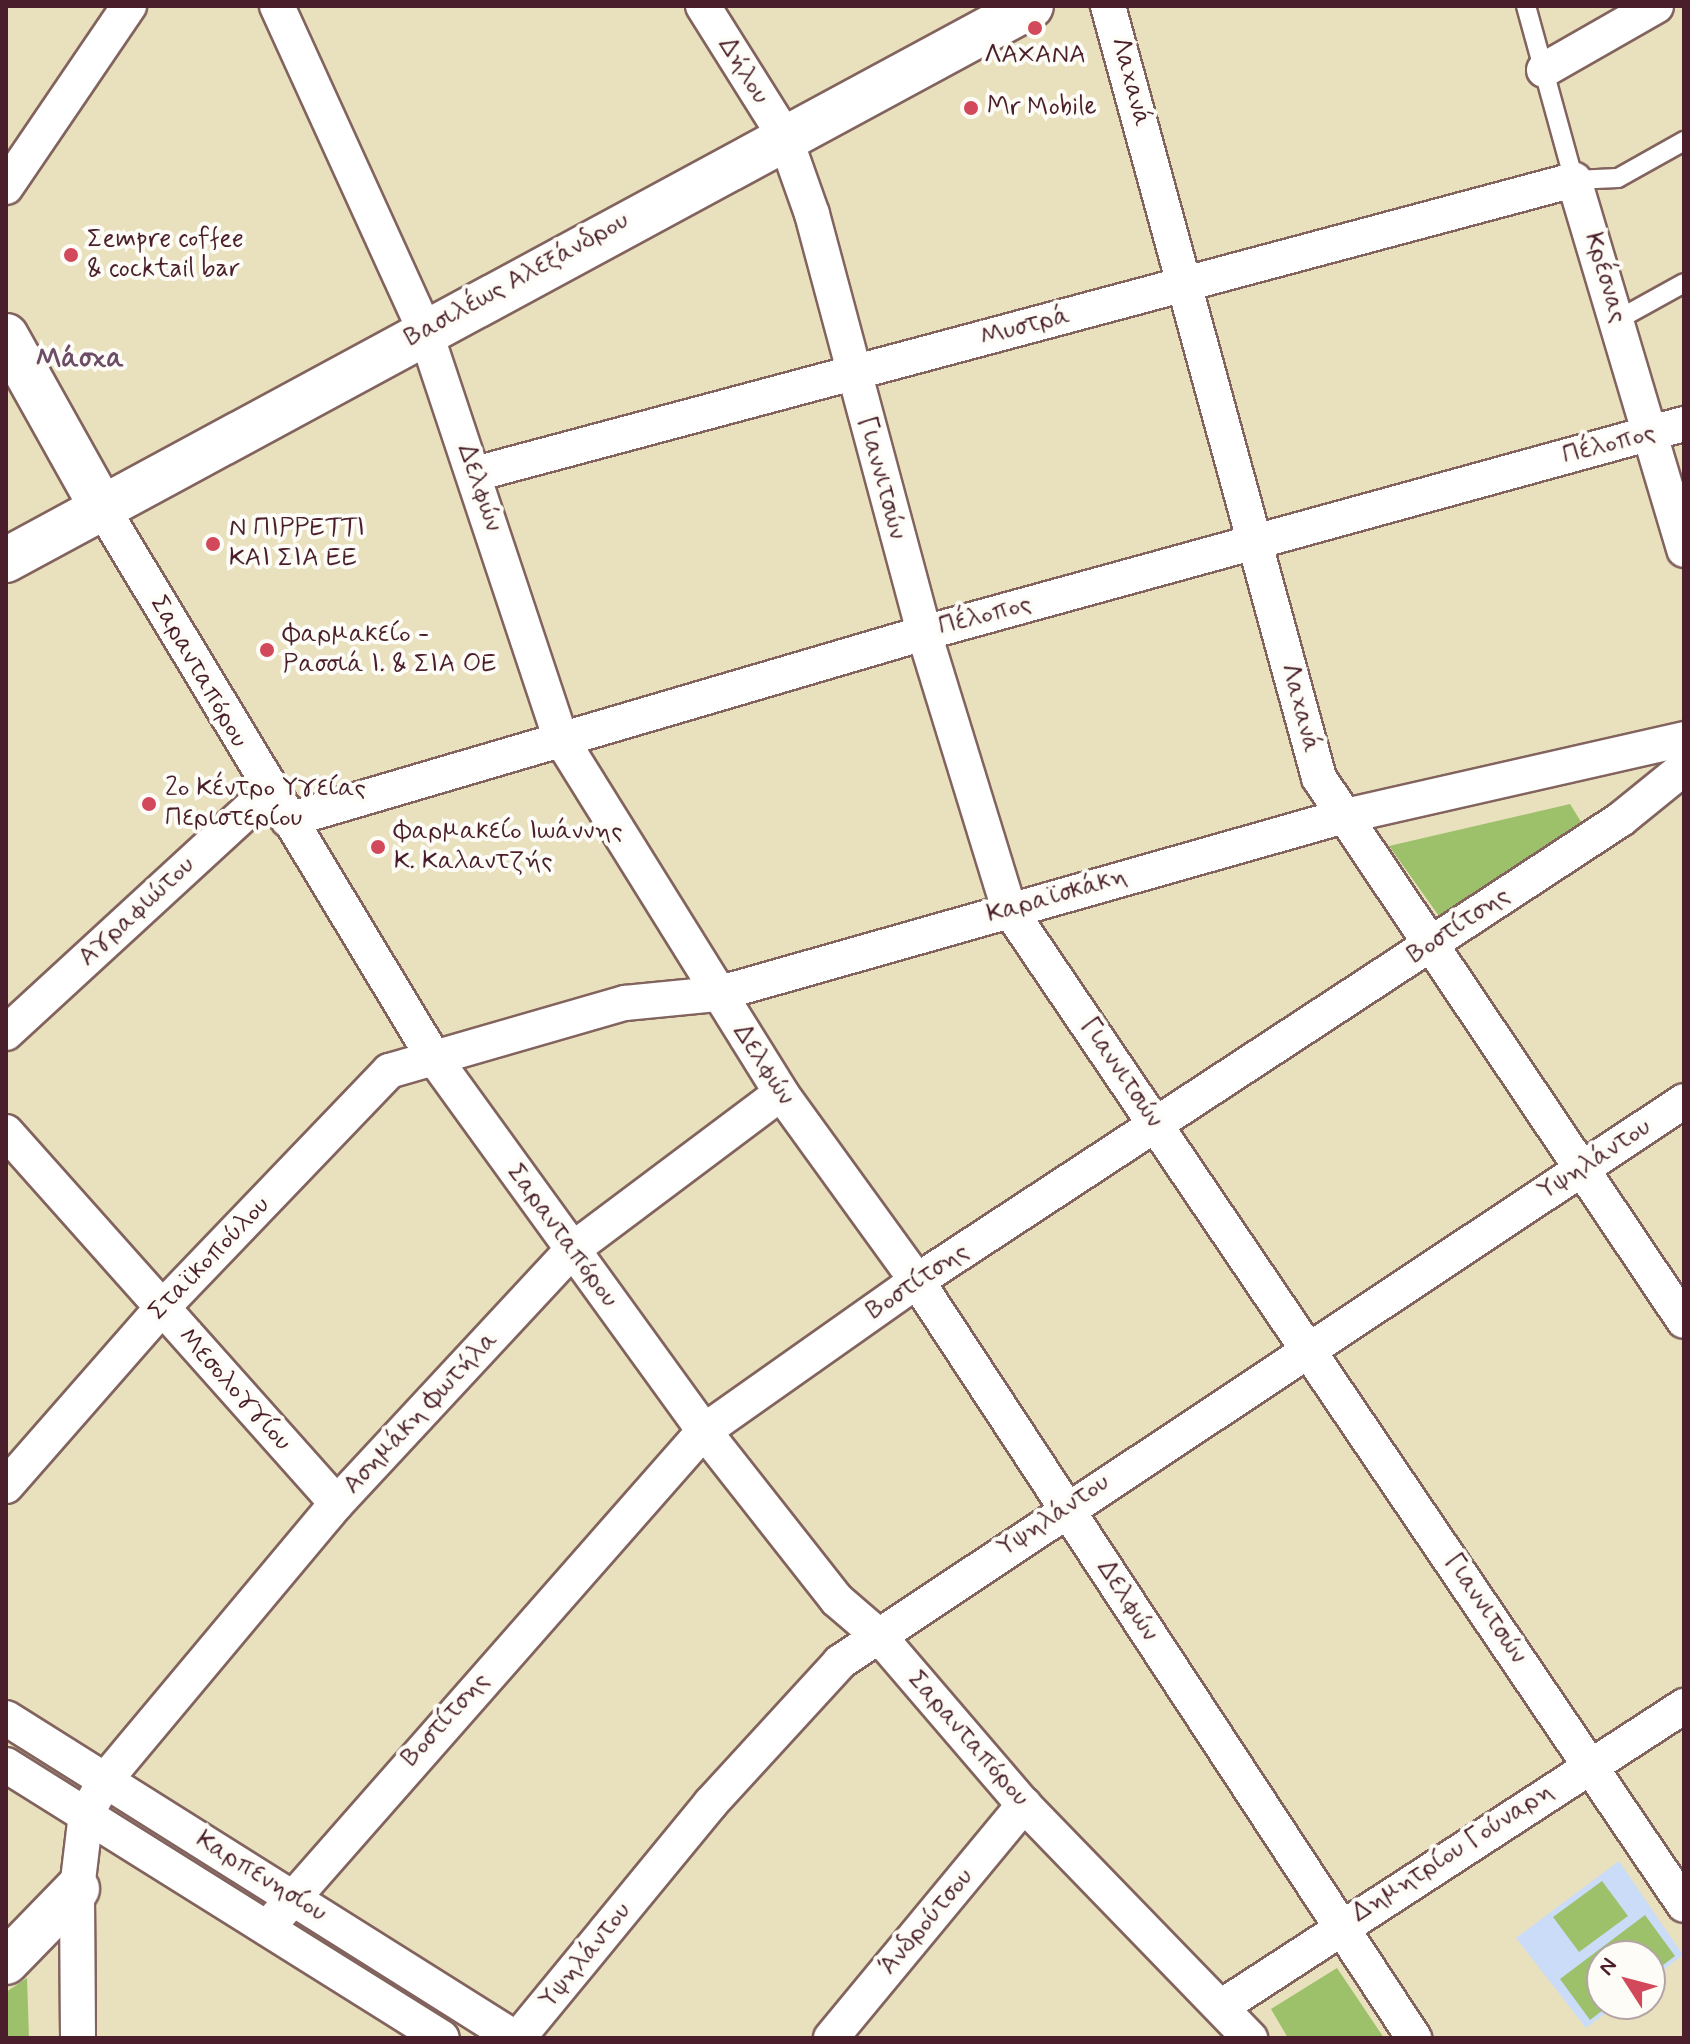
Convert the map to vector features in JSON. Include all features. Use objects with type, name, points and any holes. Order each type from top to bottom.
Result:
[{"type":"street","points":[[6,187],[129,6]]},
{"type":"street","name":"Δελφών","points":[[277,6],[425,331],[561,739],[781,1093],[917,1281],[1414,2038]]},
{"type":"street","name":"Δήλου","points":[[703,6],[784,135]]},
{"type":"street","name":"Βασιλέως Αλεξάνδρου","points":[[6,560],[784,135],[1031,6]]},
{"type":"street","name":"Λαχανά","points":[[1108,6],[1257,541],[1319,778],[1341,817],[1434,943],[1684,1321]]},
{"type":"street","points":[[1544,70],[1656,6]]},
{"type":"street","name":"Γιαννιτσών","points":[[784,135],[924,633],[1009,909],[1684,1905]]},
{"type":"street","name":"Μυστρά","points":[[475,474],[1574,180]]},
{"type":"street","name":"Κρέσνας","points":[[1574,180],[1619,319],[1684,550]]},
{"type":"street","name":"Σαρανταπόρου","points":[[6,336],[101,506],[269,791],[432,1055],[704,1431],[837,1600],[879,1636],[1024,1805],[1224,2005],[1250,2038]]},
{"type":"street","name":"Πέλοπος","points":[[288,820],[924,633],[1684,424]]},
{"type":"street","name":"Καραϊσκάκη","points":[[432,1055],[625,1003],[717,994],[1341,817],[1684,739]]},
{"type":"street","name":"Βοστίτσης","points":[[267,1928],[290,1896],[704,1431],[917,1281],[1158,1127],[1434,943],[1684,768]]},
{"type":"street","name":"Αγραφιώτου","points":[[6,1033],[269,791]]},
{"type":"street","name":"Σταϊκοπούλου","points":[[6,1486],[161,1309],[389,1071],[432,1055]]},
{"type":"street","name":"Ασημάκη Φωτήλα","points":[[86,1814],[106,1779],[337,1503],[572,1250],[781,1093]]},
{"type":"street","name":"Υψηλάντου","points":[[517,2038],[711,1803],[840,1662],[1307,1346],[1684,1101]]},
{"type":"street","name":"Μεσολογγίου","points":[[11,1151],[161,1309],[337,1503]]},
{"type":"street","name":"Δημητρίου Γούναρη","points":[[1224,2005],[1340,1926],[1684,1706]]},
{"type":"street","name":"Καρπενησίου","points":[[6,1718],[517,2038]]},
{"type":"street","name":"Καρπενησίου","points":[[6,1765],[442,2038]]},
{"type":"street","name":"Άνδρούτσου","points":[[831,2038],[1024,1805]]},
{"type":"street","points":[[78,2038],[77,1889],[86,1814]]},
{"type":"street","points":[[6,1962],[77,1889]]},
{"type":"lane","name":"Κρέσνας","points":[[1526,6],[1574,180]]},
{"type":"lane","points":[[1574,180],[1618,178],[1684,141]]},
{"type":"lane","points":[[1619,319],[1684,283]]},
{"type":"shaded area","points":[[1619,1861],[1683,1955],[1666,1968],[1666,1940],[1586,1940],[1586,2020],[1597,2020],[1586,2028],[1516,1938]]},
{"type":"green space","points":[[1570,804],[1583,825],[1444,923],[1389,846]]},
{"type":"green space","points":[[1602,1881],[1628,1916],[1595,1940],[1586,1940],[1586,1947],[1579,1952],[1553,1917]]},
{"type":"green space","points":[[1645,1915],[1663,1940],[1612,1940]]},
{"type":"green space","points":[[1666,1944],[1675,1956],[1666,1963]]},
{"type":"green space","points":[[1586,1959],[1586,2015],[1560,1979]]},
{"type":"green space","points":[[1337,1968],[1384,2038],[1288,2038],[1271,2009]]},
{"type":"green space","points":[[27,1978],[29,2038],[6,2038],[6,1992]]},
{"type":"place","name":"ΛΑΧΑΝΑ","points":[[1035,28]]},
{"type":"place","name":"Mr Mobile","points":[[971,108]]},
{"type":"place","name":"Σempre coffee & cocktail bar","points":[[71,255]]},
{"type":"place","name":"Ν ΠΙΡΡΕΤΤΙ ΚΑΙ ΣΙΑ ΕΕ","points":[[213,544]]},
{"type":"place","name":"Φαρμακείο - Ρασσιά Ι. & ΣΙΑ ΟΕ","points":[[267,650]]},
{"type":"place","name":"2ο Κέντρο Υγείας Περιστερίου","points":[[149,804]]},
{"type":"place","name":"Φαρμακείο Ιωάννης Κ. Καλαντζής","points":[[378,847]]},
{"type":"district","name":"Μάσχα","points":[[80,360]]}]
